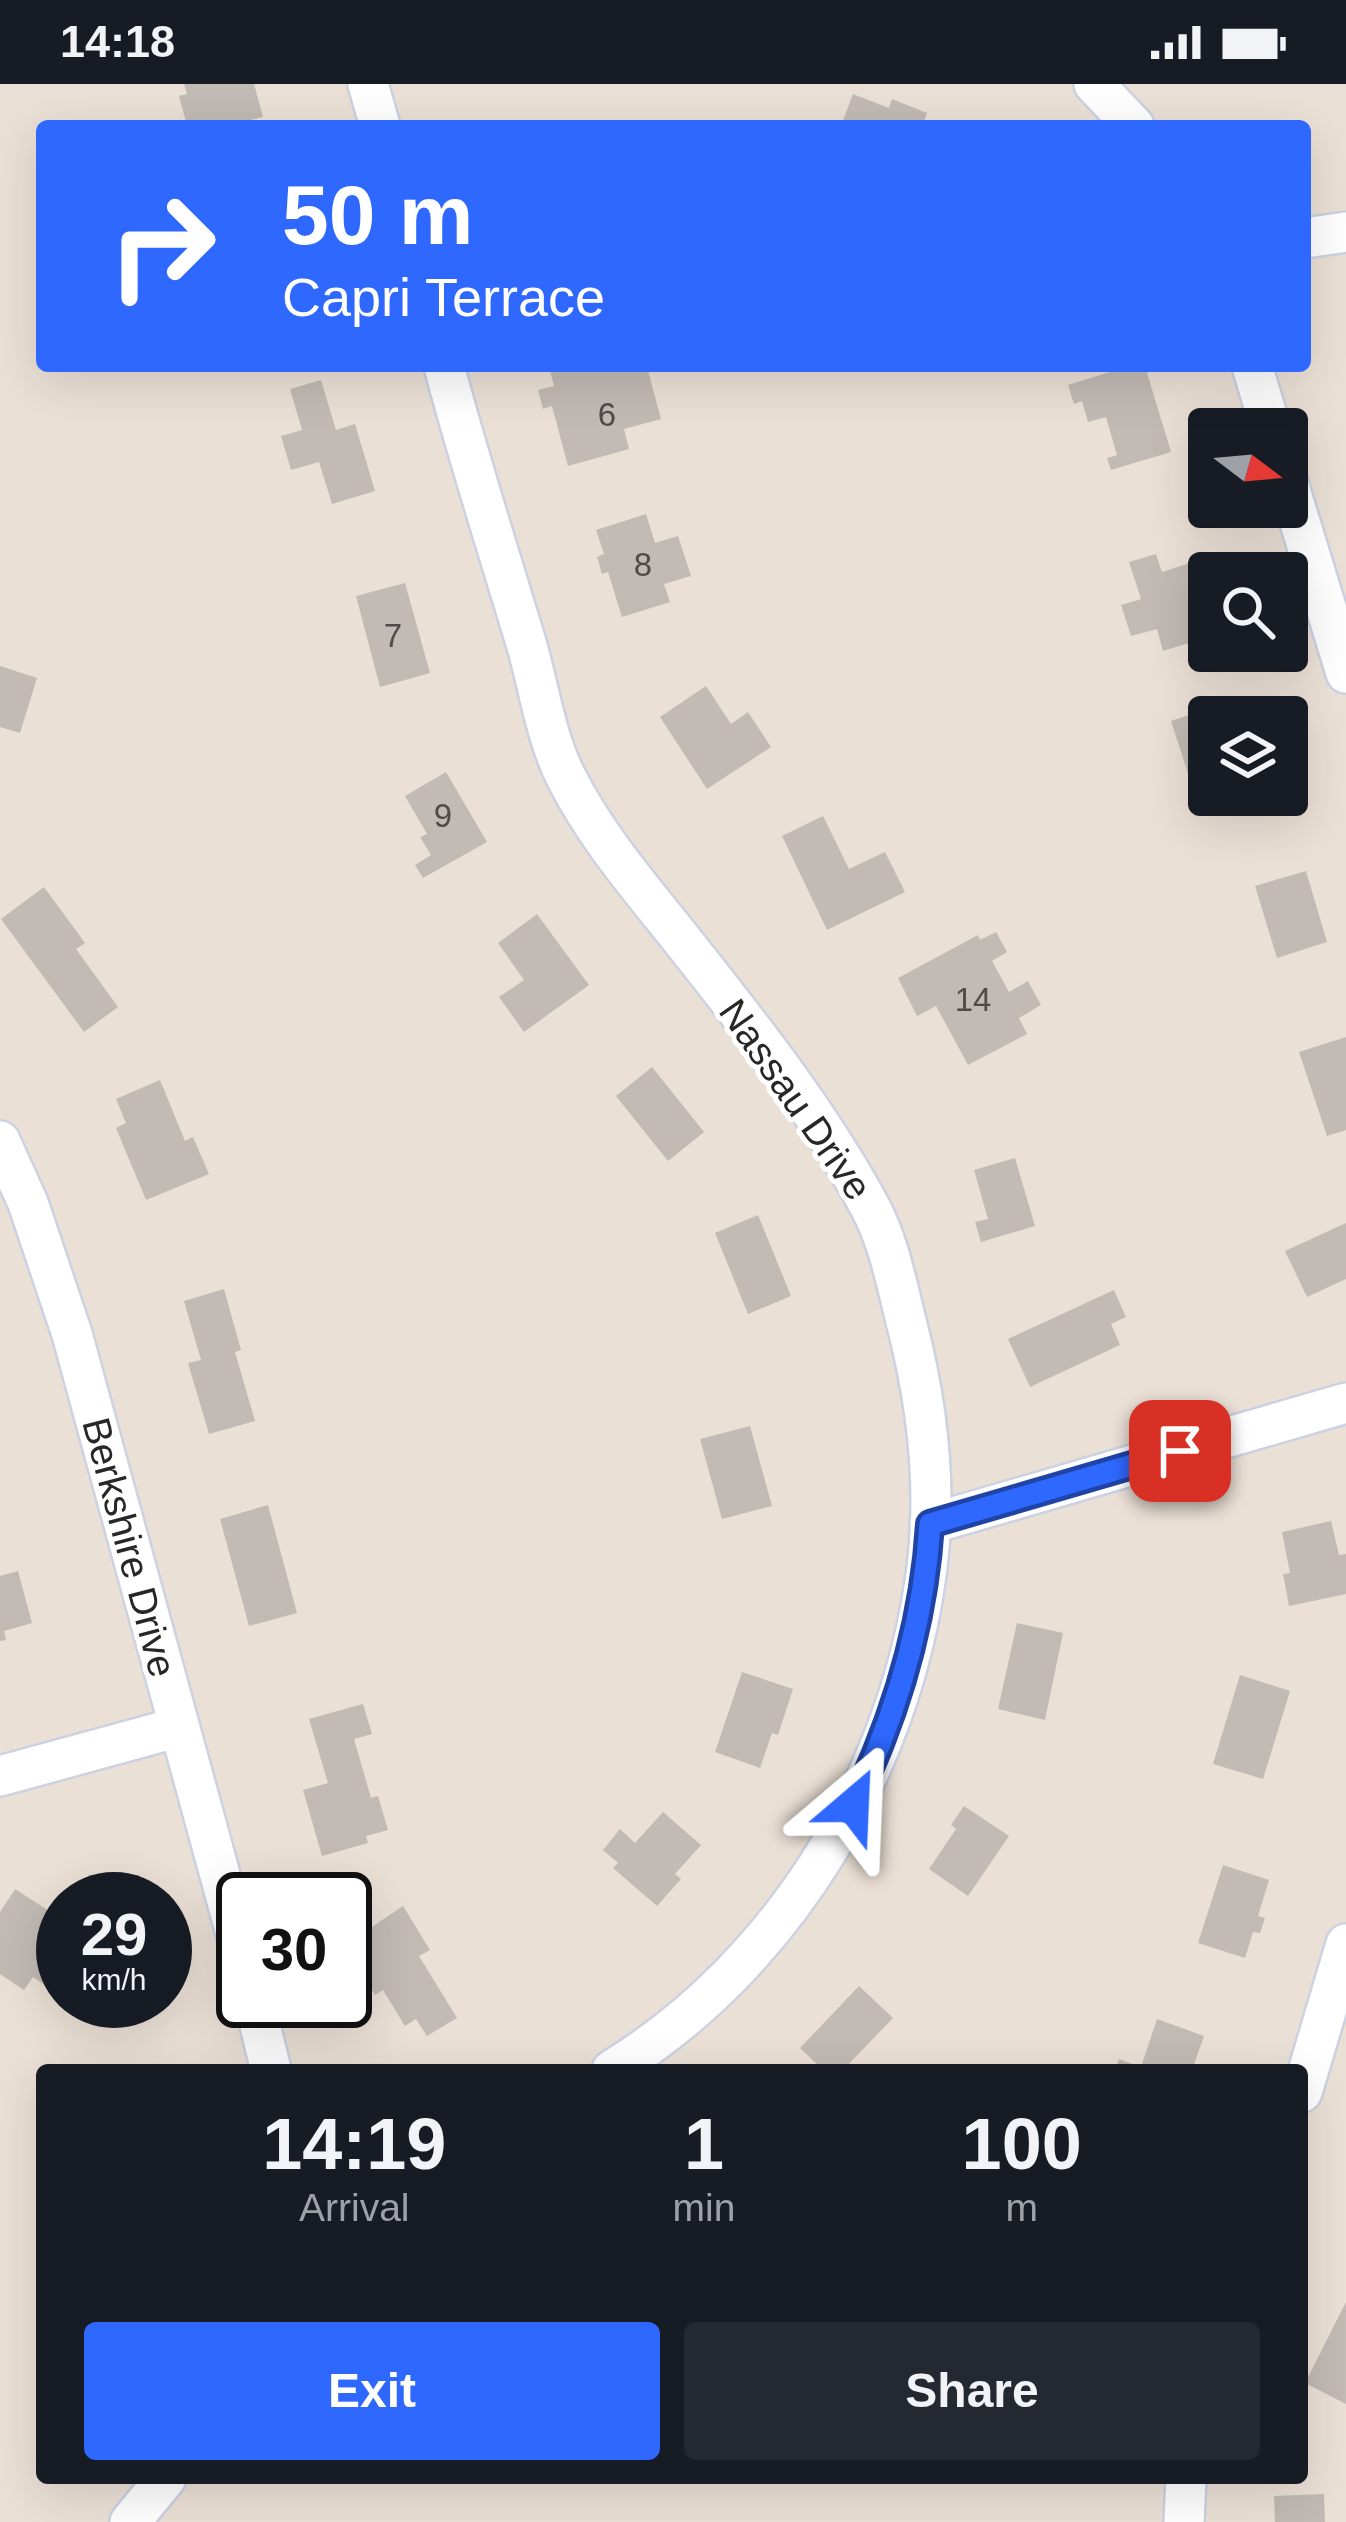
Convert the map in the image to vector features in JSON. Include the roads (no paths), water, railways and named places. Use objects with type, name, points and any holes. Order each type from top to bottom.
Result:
[{"type":"street","points":[[368,84],[378,120]]},
{"type":"street","points":[[1094,84],[1128,120]]},
{"type":"street","points":[[1311,237],[1346,232]]},
{"type":"street","name":"Nassau Drive","points":[[446,372],[564,773],[609,847],[807,1104],[873,1212],[918,1369],[928,1456],[930,1524],[919,1617],[879,1751],[821,1860],[758,1946],[706,2000],[621,2064]]},
{"type":"street","points":[[1254,372],[1265,408]]},
{"type":"street","points":[[1302,528],[1346,673]]},
{"type":"street","name":"Berkshire Drive","points":[[0,1141],[28,1203],[72,1334],[219,1872]]},
{"type":"street","points":[[930,1524],[1346,1403]]},
{"type":"street","points":[[0,1776],[179,1727]]},
{"type":"street","points":[[1308,2072],[1346,1944]]},
{"type":"street","points":[[261,2028],[270,2064]]},
{"type":"street","points":[[130,2522],[161,2484]]},
{"type":"street","points":[[1184,2522],[1186,2484]]}]
